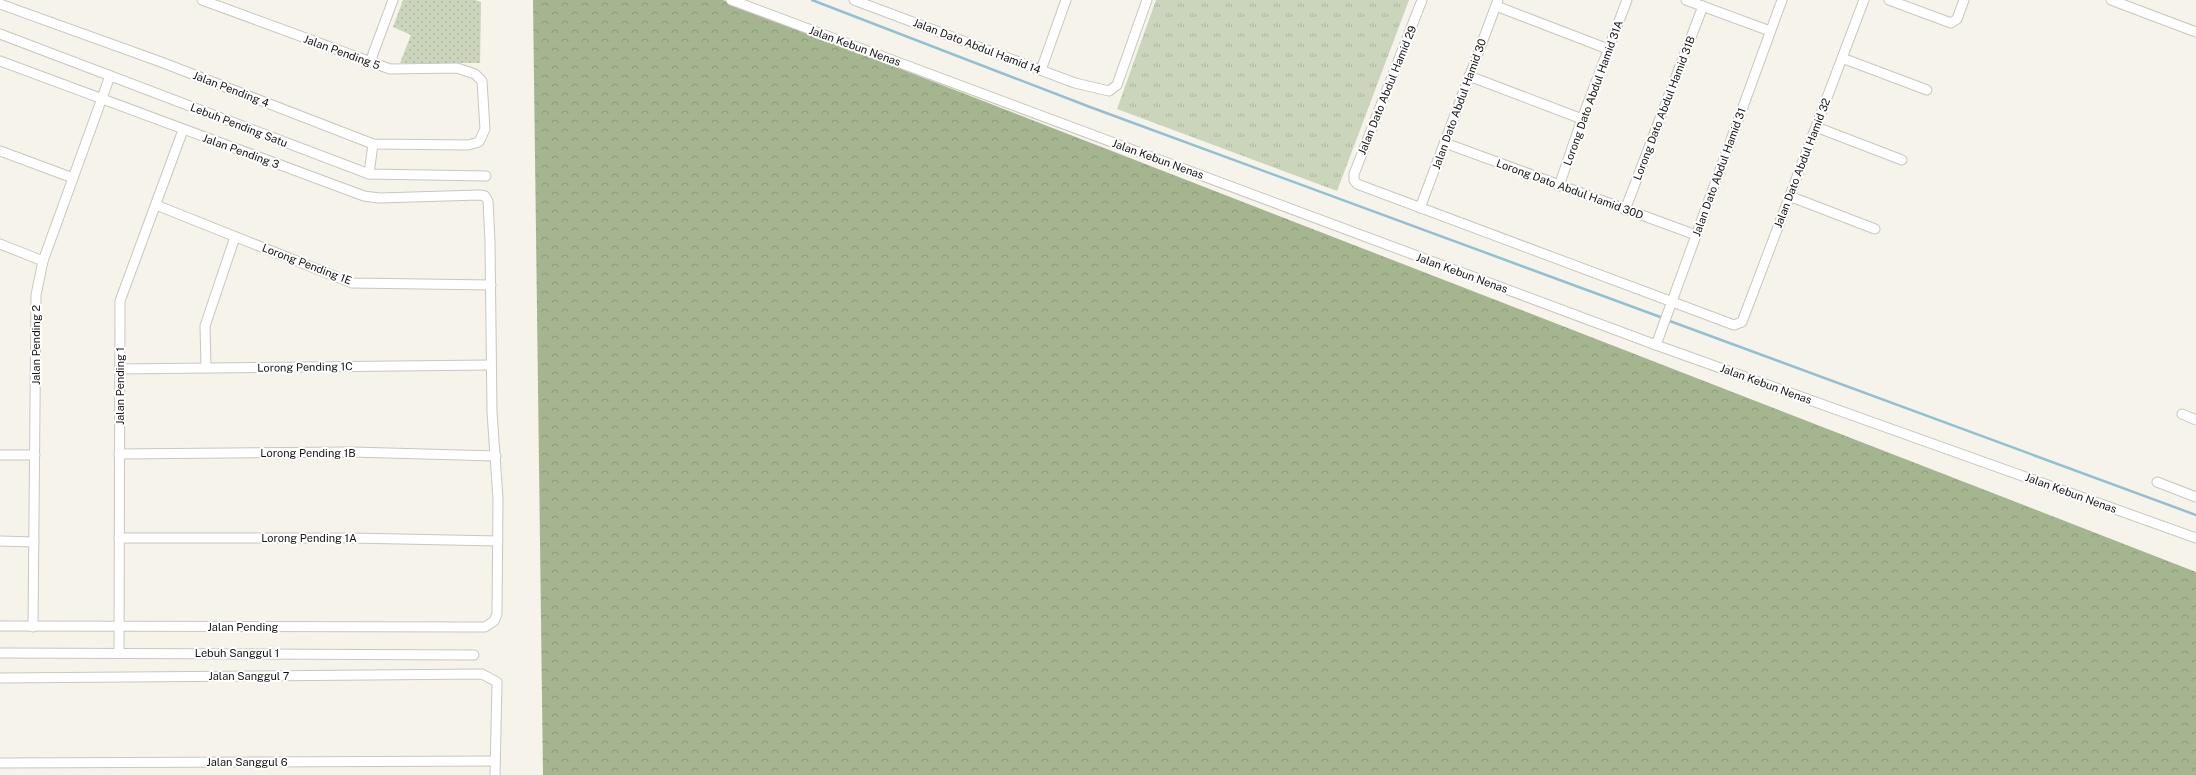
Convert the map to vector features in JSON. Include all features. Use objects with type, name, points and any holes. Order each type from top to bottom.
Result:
[{"type":"street","name":"Jalan Pending 5","points":[[202,0],[390,69],[457,68],[475,74],[482,81],[485,129],[479,142],[468,145]]},
{"type":"street","points":[[370,62],[393,0]]},
{"type":"street","name":"Jalan Kebun Nenas","points":[[731,0],[1656,345],[2196,538]]},
{"type":"street","name":"Jalan Dato Abdul Hamid 14","points":[[854,0],[1041,70],[1101,91],[1109,92],[1117,85],[1148,0]]},
{"type":"street","name":"Jalan Dato Abdul Hamid 29","points":[[1420,208],[1357,184],[1354,180],[1354,174],[1422,0]]},
{"type":"street","name":"Lorong Dato Abdul Hamid 31A","points":[[1559,186],[1582,119],[1627,0]]},
{"type":"street","points":[[1686,0],[1770,31]]},
{"type":"street","name":"Jalan Dato Abdul Hamid 31","points":[[1656,345],[1782,0]]},
{"type":"street","name":"Jalan Dato Abdul Hamid 32","points":[[1672,302],[1734,325],[1738,325],[1742,322],[1864,0]]},
{"type":"street","points":[[1888,0],[1951,23],[1956,19],[1964,0]]},
{"type":"street","points":[[2111,0],[2196,32]]},
{"type":"street","points":[[1041,70],[1063,1]]},
{"type":"street","points":[[1497,3],[1608,49]]},
{"type":"street","name":"Jalan Dato Abdul Hamid 30","points":[[1420,208],[1497,3]]},
{"type":"street","name":"Jalan Pending 4","points":[[0,4],[161,62],[373,144],[468,145]]},
{"type":"street","name":"Lorong Dato Abdul Hamid 31B","points":[[1625,210],[1703,6]]},
{"type":"street","name":"Lebuh Pending Satu","points":[[0,34],[369,174],[486,176]]},
{"type":"street","points":[[1842,58],[1927,90]]},
{"type":"street","name":"Jalan Pending 3","points":[[0,62],[102,98],[183,130],[364,196],[380,198],[485,196],[488,201],[491,285]]},
{"type":"street","name":"Jalan Pending 2","points":[[33,627],[36,295],[43,261],[110,76]]},
{"type":"street","points":[[1469,76],[1582,119]]},
{"type":"street","points":[[1816,127],[1902,160]]},
{"type":"street","name":"Jalan Pending 1","points":[[119,653],[120,301],[183,130]]},
{"type":"street","name":"Lorong Dato Abdul Hamid 30D","points":[[1445,143],[1696,235]]},
{"type":"street","points":[[369,174],[373,144]]},
{"type":"street","points":[[0,151],[73,178]]},
{"type":"street","points":[[1789,196],[1875,229]]},
{"type":"street","name":"Lorong Pending 1E","points":[[156,205],[352,283],[491,285]]},
{"type":"street","points":[[1420,208],[1672,302]]},
{"type":"street","points":[[206,368],[205,326],[235,237]]},
{"type":"street","points":[[0,244],[43,261]]},
{"type":"street","points":[[491,285],[491,365],[496,456],[498,541]]},
{"type":"street","name":"Lorong Pending 1C","points":[[120,368],[491,365]]},
{"type":"street","points":[[2182,414],[2196,420]]},
{"type":"street","name":"Lorong Pending 1B","points":[[119,454],[352,452],[496,456]]},
{"type":"street","points":[[0,456],[35,456]]},
{"type":"street","points":[[2157,482],[2196,497]]},
{"type":"street","name":"Lorong Pending 1A","points":[[119,538],[498,541]]},
{"type":"street","points":[[0,541],[34,542]]},
{"type":"street","name":"Jalan Pending","points":[[0,626],[485,627],[494,621],[497,614],[498,541]]},
{"type":"street","name":"Lebuh Sanggul 1","points":[[0,652],[474,655]]},
{"type":"street","name":"Jalan Sanggul 7","points":[[0,678],[482,674],[497,682],[495,761]]},
{"type":"street","points":[[495,761],[495,775]]},
{"type":"street","name":"Jalan Sanggul 6","points":[[0,763],[495,761]]},
{"type":"green space","points":[[403,0],[475,0],[481,2],[480,63],[400,63],[411,35],[393,27]]},
{"type":"green space","points":[[533,0],[723,0],[2196,572],[2196,775],[543,775]]},
{"type":"green space","points":[[1156,0],[1409,0],[1337,191],[1117,109]]},
{"type":"waterway","points":[[812,0],[1090,107],[1663,318]]},
{"type":"waterway","points":[[1667,320],[2196,515]]}]
